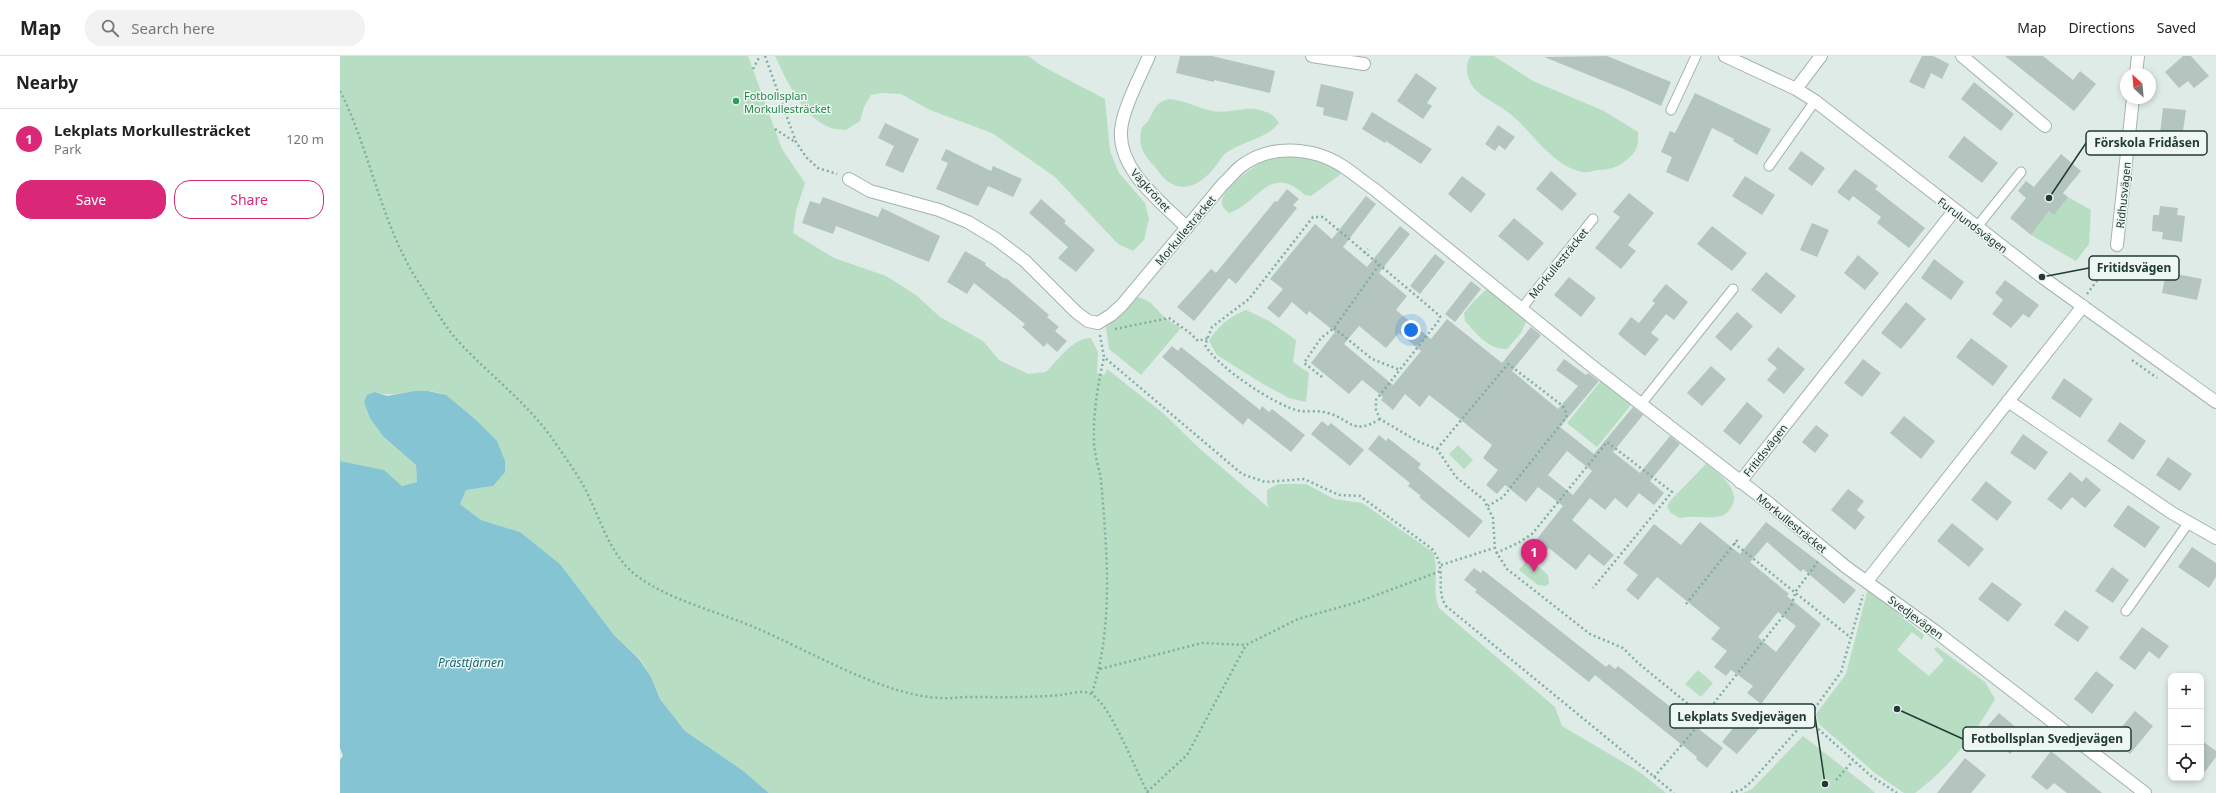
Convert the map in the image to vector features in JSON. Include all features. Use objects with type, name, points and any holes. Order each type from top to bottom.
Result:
[{"type":"street","name":"Vägkrönet","points":[[1149,56],[1126,112],[1121,129],[1122,146],[1133,172],[1187,228]]},
{"type":"street","points":[[1312,56],[1364,64]]},
{"type":"street","name":"Furulundsvägen","points":[[1725,56],[1796,90],[1815,101],[1976,228],[2216,402]]},
{"type":"street","points":[[1796,90],[1821,56]]},
{"type":"street","points":[[1962,56],[2045,126]]},
{"type":"street","points":[[2137,68],[2138,56]]},
{"type":"street","name":"Ridhusvägen","points":[[2117,245],[2133,104]]},
{"type":"street","name":"Morkullesträcket","points":[[1098,323],[1111,315],[1122,305],[1223,184],[1241,166],[1258,157],[1280,151],[1313,153],[1343,166],[1374,189],[1641,404],[1846,567],[1867,581]]},
{"type":"street","points":[[849,179],[870,191],[939,210],[968,222],[996,239],[1025,261],[1076,312],[1088,321],[1098,323]]},
{"type":"street","name":"Fritidsvägen","points":[[1740,482],[1954,211]]},
{"type":"street","points":[[1867,581],[2081,305]]},
{"type":"street","points":[[2008,401],[2189,522],[2216,538]]},
{"type":"street","name":"Svedjevägen","points":[[1867,581],[1936,631],[2145,793]]},
{"type":"lane","points":[[1671,110],[1696,56]]},
{"type":"lane","points":[[1769,166],[1815,101]]},
{"type":"lane","points":[[1976,228],[2021,172]]},
{"type":"lane","name":"Morkullesträcket","points":[[1522,308],[1594,219]]},
{"type":"lane","points":[[1641,404],[1733,289]]},
{"type":"lane","points":[[2126,611],[2189,522]]},
{"type":"path","points":[[753,69],[760,56]]},
{"type":"path","points":[[765,56],[796,142],[806,157],[818,168],[849,179]]},
{"type":"path","points":[[340,91],[366,153],[384,209],[405,262],[456,338],[529,410],[556,443],[588,494],[608,540],[622,564],[640,578],[672,595],[756,628],[859,675],[898,690],[940,699],[966,697],[1007,699],[1063,695],[1080,692],[1092,693],[1104,706],[1148,792],[1187,755],[1246,645]]},
{"type":"path","points":[[774,129],[796,142]]},
{"type":"path","points":[[1380,419],[1363,428],[1354,427],[1327,412],[1300,411],[1287,407],[1221,365],[1205,345],[1212,327],[1249,298],[1313,217],[1322,217],[1440,316],[1440,319],[1376,400],[1376,410],[1380,419],[1416,442],[1437,449],[1456,477],[1478,494],[1488,506],[1493,518],[1494,548],[1507,569],[1590,634],[1622,648],[1687,703],[1694,707],[1705,708],[1714,703],[1791,606],[1796,591],[1827,551]]},
{"type":"path","points":[[2081,305],[2107,267],[2117,245]]},
{"type":"path","points":[[1364,253],[1368,249]]},
{"type":"path","points":[[1322,377],[1304,363],[1317,343],[1334,328],[1379,265]]},
{"type":"path","points":[[1098,323],[1105,327],[1116,329],[1169,318],[1190,333],[1198,341],[1208,338]]},
{"type":"path","points":[[1092,693],[1100,669],[1106,635],[1107,580],[1100,478],[1094,442],[1094,411],[1104,357],[1098,323]]},
{"type":"path","points":[[1334,328],[1372,358],[1400,370]]},
{"type":"path","points":[[1104,357],[1242,474],[1265,482],[1304,479],[1339,496],[1360,496],[1431,548],[1437,554],[1441,565],[1442,597],[1446,606],[1674,793]]},
{"type":"path","points":[[1437,449],[1508,364],[1563,406],[1567,414],[1565,420],[1503,497],[1488,506]]},
{"type":"path","points":[[1496,553],[1532,534],[1607,442],[1672,492],[1593,588]]},
{"type":"path","points":[[1686,604],[1739,538]]},
{"type":"path","points":[[1734,544],[1796,591],[1850,637]]},
{"type":"path","points":[[1441,565],[1494,548]]},
{"type":"path","points":[[1100,669],[1202,643],[1246,645],[1298,619],[1358,602],[1441,571]]},
{"type":"path","points":[[1731,793],[1741,790],[1751,782],[1807,719],[1841,672],[1867,581]]},
{"type":"path","points":[[1654,777],[1704,719],[1706,713],[1705,708]]},
{"type":"path","points":[[1807,719],[1871,776],[1897,793]]},
{"type":"path","points":[[1836,780],[1854,761]]},
{"type":"green space","points":[[340,56],[748,56],[782,149],[805,183],[796,211],[793,233],[834,258],[886,276],[916,295],[940,317],[983,341],[999,360],[1028,374],[1046,372],[1072,345],[1078,341],[1091,338],[1098,352],[1097,373],[1104,375],[1107,369],[1164,414],[1200,449],[1269,508],[1267,502],[1267,490],[1278,484],[1306,484],[1334,499],[1362,503],[1433,552],[1436,566],[1436,594],[1439,608],[1555,707],[1562,726],[1638,771],[1666,793],[769,793],[742,770],[685,731],[660,699],[651,677],[640,659],[614,635],[560,564],[520,532],[481,520],[460,504],[466,490],[493,486],[461,412],[454,402],[447,396],[428,391],[394,394],[382,394],[375,392],[402,451],[416,465],[417,482],[402,486],[383,470],[340,461]]},
{"type":"green space","points":[[775,56],[1028,56],[1042,66],[1105,99],[1110,151],[1119,173],[1145,203],[1149,219],[1144,240],[1133,251],[1118,244],[1055,177],[992,133],[930,110],[901,94],[882,93],[871,95],[864,107],[860,121],[846,130],[833,129],[821,123],[804,107],[797,98]]},
{"type":"green space","points":[[1471,56],[1494,56],[1533,81],[1604,111],[1638,132],[1638,143],[1635,151],[1616,167],[1588,172],[1582,172],[1571,168],[1552,155],[1509,113],[1482,96],[1477,91],[1472,85],[1467,70]]},
{"type":"green space","points":[[1169,99],[1219,112],[1249,109],[1259,110],[1271,114],[1279,123],[1262,136],[1227,152],[1210,173],[1199,182],[1186,187],[1179,187],[1163,177],[1144,153],[1140,139],[1142,127],[1149,120],[1155,108],[1158,104]]},
{"type":"green space","points":[[1290,153],[1310,154],[1345,171],[1311,196],[1305,195],[1293,186],[1282,182],[1265,188],[1240,208],[1229,213],[1225,209],[1222,202],[1224,195],[1241,176],[1268,159]]},
{"type":"green space","points":[[2068,197],[2091,210],[2089,244],[2076,261],[2031,235],[2049,211]]},
{"type":"green space","points":[[1489,287],[1521,312],[1526,322],[1521,333],[1507,349],[1501,349],[1489,344],[1465,321],[1464,313]]},
{"type":"green space","points":[[1135,297],[1150,302],[1163,316],[1181,328],[1141,375],[1109,349],[1106,327]]},
{"type":"green space","points":[[1246,310],[1269,321],[1296,340],[1293,362],[1309,373],[1306,402],[1289,398],[1263,384],[1217,355],[1209,341],[1225,322]]},
{"type":"green space","points":[[1605,376],[1635,400],[1597,447],[1567,423]]},
{"type":"green space","points":[[1458,445],[1473,460],[1464,469],[1449,454]]},
{"type":"green space","points":[[1706,464],[1721,476],[1731,487],[1734,500],[1730,509],[1723,515],[1716,517],[1680,518],[1671,513],[1667,507],[1670,501]]},
{"type":"green space","points":[[1529,558],[1548,575],[1549,583],[1546,586],[1538,585],[1519,570]]},
{"type":"green space","points":[[1868,589],[1924,635],[1922,640],[1912,632],[1897,650],[1929,676],[1944,660],[1934,649],[1937,647],[1985,682],[1995,699],[1969,738],[1950,762],[1915,793],[1904,793],[1875,773],[1819,724],[1816,714],[1846,674]]},
{"type":"green space","points":[[1698,670],[1713,683],[1701,697],[1685,684]]},
{"type":"green space","points":[[1803,736],[1875,793],[1743,793],[1752,789]]},
{"type":"water","name":"Prästtjärnen","points":[[415,391],[428,391],[446,395],[476,420],[497,441],[505,461],[505,472],[493,486],[466,490],[460,504],[481,520],[520,532],[560,564],[614,635],[639,659],[651,677],[660,699],[685,731],[742,770],[769,793],[340,793],[340,760],[343,756],[340,748],[340,461],[384,470],[402,486],[417,482],[416,465],[383,436],[370,418],[364,402],[367,395],[375,392],[387,396]]},
{"type":"building","points":[[1180,56],[1212,56],[1275,71],[1270,93],[1176,73]]},
{"type":"building","points":[[1607,56],[1671,82],[1661,106],[1626,90],[1544,57]]},
{"type":"building","points":[[1922,56],[1933,56],[1949,64],[1942,79],[1931,73],[1924,89],[1909,82]]},
{"type":"building","points":[[2005,56],[2043,56],[2073,80],[2080,71],[2096,84],[2074,111]]},
{"type":"building","points":[[2183,56],[2191,56],[2209,76],[2194,88],[2188,81],[2179,88],[2165,72]]},
{"type":"building","points":[[1416,73],[1437,88],[1427,103],[1432,106],[1423,119],[1397,101]]},
{"type":"building","points":[[1974,82],[2014,114],[2001,131],[1961,99]]},
{"type":"building","points":[[1321,84],[1354,92],[1347,121],[1323,115],[1324,108],[1316,106]]},
{"type":"building","points":[[1695,93],[1771,129],[1757,155],[1733,141],[1734,139],[1712,128],[1688,182],[1666,172],[1672,157],[1661,152],[1670,131],[1675,133]]},
{"type":"building","points":[[2163,108],[2186,110],[2181,145],[2159,142]]},
{"type":"building","points":[[1372,112],[1432,149],[1421,164],[1386,141],[1385,143],[1362,129]]},
{"type":"building","points":[[885,123],[919,139],[903,173],[885,165],[894,146],[878,138]]},
{"type":"building","points":[[1498,125],[1515,137],[1505,150],[1499,145],[1495,151],[1485,144]]},
{"type":"building","points":[[1964,136],[1998,163],[1982,183],[1948,157]]},
{"type":"building","points":[[946,149],[991,171],[993,166],[1022,179],[1013,197],[988,186],[978,206],[936,189],[948,163],[941,160]]},
{"type":"building","points":[[1801,151],[1825,168],[1812,186],[1788,169]]},
{"type":"building","points":[[2061,154],[2081,171],[2063,193],[2068,197],[2054,215],[2049,211],[2031,235],[2010,218],[2026,198],[2018,191],[2026,181],[2034,187]]},
{"type":"building","points":[[1855,169],[1878,186],[1875,189],[1925,228],[1909,248],[1877,223],[1881,217],[1853,196],[1849,201],[1837,192]]},
{"type":"building","points":[[1551,171],[1577,194],[1562,211],[1536,189]]},
{"type":"building","points":[[1462,176],[1486,194],[1471,213],[1448,194]]},
{"type":"building","points":[[1745,176],[1775,195],[1762,215],[1732,196]]},
{"type":"building","points":[[1287,189],[1299,199],[1293,205],[1297,208],[1236,284],[1229,278],[1194,321],[1177,307],[1211,269],[1216,273],[1275,201],[1277,202]]},
{"type":"building","points":[[1629,193],[1654,213],[1628,245],[1636,251],[1621,269],[1595,248],[1620,217],[1613,212]]},
{"type":"building","points":[[1366,196],[1376,204],[1343,247],[1367,267],[1400,226],[1410,234],[1379,273],[1407,296],[1396,310],[1431,339],[1447,319],[1502,363],[1531,327],[1541,335],[1512,371],[1558,409],[1578,386],[1556,370],[1564,359],[1586,375],[1588,373],[1599,381],[1560,427],[1594,454],[1633,407],[1643,415],[1613,452],[1640,473],[1670,436],[1680,444],[1650,481],[1664,493],[1654,505],[1639,493],[1627,508],[1615,498],[1605,510],[1590,498],[1572,520],[1614,555],[1604,566],[1589,554],[1576,570],[1549,548],[1540,558],[1529,549],[1563,506],[1538,487],[1526,502],[1505,485],[1497,494],[1486,485],[1498,470],[1483,458],[1492,445],[1429,395],[1420,407],[1405,394],[1393,410],[1381,400],[1383,397],[1362,380],[1349,394],[1311,363],[1335,332],[1309,311],[1307,315],[1292,302],[1279,318],[1267,308],[1283,289],[1270,279],[1315,224],[1332,239]],"holes":[[[1359,326],[1386,348],[1399,333],[1421,351],[1393,385],[1344,344]],[[1567,451],[1592,471],[1573,495],[1548,475]]]},
{"type":"building","points":[[823,197],[878,217],[882,208],[940,236],[929,262],[836,226],[833,234],[802,223],[810,201],[820,204]]},
{"type":"building","points":[[1041,199],[1066,221],[1064,223],[1095,250],[1076,272],[1058,258],[1068,247],[1029,213]]},
{"type":"building","points":[[2160,206],[2178,208],[2177,215],[2185,216],[2182,242],[2162,239],[2163,232],[2152,231],[2153,215],[2159,215]]},
{"type":"building","points":[[1514,218],[1544,243],[1528,261],[1498,236]]},
{"type":"building","points":[[1812,223],[1829,230],[1817,257],[1800,250]]},
{"type":"building","points":[[1712,226],[1747,253],[1732,271],[1697,244]]},
{"type":"building","points":[[965,251],[986,263],[985,265],[1005,279],[1006,278],[1049,315],[1047,317],[1059,327],[1055,331],[1067,341],[1057,352],[1047,343],[1044,347],[1022,327],[1025,324],[974,283],[967,294],[947,282]]},
{"type":"building","points":[[1435,254],[1445,262],[1420,294],[1410,286]]},
{"type":"building","points":[[1858,255],[1879,273],[1865,290],[1844,273]]},
{"type":"building","points":[[1934,259],[1964,282],[1951,300],[1921,278]]},
{"type":"building","points":[[1766,272],[1796,296],[1781,314],[1751,290]]},
{"type":"building","points":[[2166,272],[2202,279],[2197,300],[2162,293]]},
{"type":"building","points":[[1569,277],[1596,298],[1581,317],[1554,295]]},
{"type":"building","points":[[2005,280],[2039,305],[2029,318],[2023,314],[2011,328],[1992,314],[2003,300],[1995,293]]},
{"type":"building","points":[[1471,281],[1481,289],[1455,322],[1445,314]]},
{"type":"building","points":[[1666,284],[1688,302],[1674,320],[1666,314],[1651,333],[1659,339],[1645,356],[1618,334],[1631,317],[1639,323],[1655,303],[1652,301]]},
{"type":"building","points":[[1906,302],[1926,319],[1901,349],[1881,333]]},
{"type":"building","points":[[1737,312],[1753,326],[1731,351],[1715,337]]},
{"type":"building","points":[[1971,338],[2008,366],[1993,386],[1956,357]]},
{"type":"building","points":[[1172,346],[1178,351],[1181,347],[1260,410],[1262,406],[1269,412],[1272,409],[1305,435],[1291,452],[1248,418],[1243,425],[1162,357]]},
{"type":"building","points":[[1778,347],[1805,369],[1784,394],[1767,380],[1777,368],[1767,360]]},
{"type":"building","points":[[1863,359],[1881,373],[1862,397],[1844,383]]},
{"type":"building","points":[[1711,366],[1726,379],[1702,406],[1687,393]]},
{"type":"building","points":[[2064,378],[2093,399],[2080,418],[2051,398]]},
{"type":"building","points":[[1747,402],[1763,416],[1740,445],[1723,431]]},
{"type":"building","points":[[1904,416],[1935,441],[1921,459],[1890,433]]},
{"type":"building","points":[[1322,421],[1328,426],[1331,423],[1364,450],[1350,466],[1311,434]]},
{"type":"building","points":[[2120,422],[2146,441],[2133,460],[2107,441]]},
{"type":"building","points":[[1816,425],[1829,435],[1815,453],[1802,442]]},
{"type":"building","points":[[2023,434],[2048,452],[2035,470],[2010,453]]},
{"type":"building","points":[[1379,435],[1386,441],[1388,438],[1421,464],[1418,468],[1483,521],[1469,538],[1419,497],[1421,496],[1408,486],[1410,483],[1368,449]]},
{"type":"building","points":[[2168,457],[2192,474],[2180,491],[2156,475]]},
{"type":"building","points":[[2070,472],[2082,482],[2086,477],[2101,490],[2085,508],[2072,497],[2061,510],[2047,499]]},
{"type":"building","points":[[1986,481],[2012,502],[1997,521],[1971,500]]},
{"type":"building","points":[[1848,489],[1864,501],[1857,510],[1865,517],[1855,530],[1831,510]]},
{"type":"building","points":[[2128,505],[2160,527],[2145,548],[2113,526]]},
{"type":"building","points":[[1700,522],[1740,554],[1766,522],[1856,590],[1844,604],[1803,569],[1801,572],[1767,542],[1750,562],[1789,594],[1787,596],[1821,624],[1761,704],[1747,693],[1753,686],[1731,670],[1726,676],[1714,667],[1727,651],[1711,639],[1720,628],[1657,577],[1638,600],[1626,590],[1638,575],[1623,563],[1654,524],[1681,545]],"holes":[[[1778,612],[1796,626],[1776,652],[1758,637]]]},
{"type":"building","points":[[1952,523],[1984,549],[1969,567],[1937,541]]},
{"type":"building","points":[[2192,547],[2216,563],[2216,577],[2209,588],[2178,567]]},
{"type":"building","points":[[2112,567],[2129,580],[2113,603],[2095,591]]},
{"type":"building","points":[[1474,568],[1481,573],[1483,570],[1606,667],[1609,664],[1615,669],[1618,666],[1723,748],[1707,768],[1696,759],[1697,757],[1595,675],[1589,682],[1475,592],[1477,590],[1464,580]]},
{"type":"building","points":[[1992,582],[2022,604],[2008,622],[1978,599]]},
{"type":"building","points":[[2065,610],[2089,627],[2078,642],[2054,625]]},
{"type":"building","points":[[2142,627],[2169,646],[2159,659],[2149,651],[2135,670],[2119,658]]},
{"type":"building","points":[[2096,671],[2114,685],[2092,714],[2074,699]]},
{"type":"building","points":[[1753,703],[1770,716],[1737,754],[1722,742]]},
{"type":"building","points":[[2135,711],[2153,726],[2130,754],[2112,739]]},
{"type":"building","points":[[1999,713],[2026,736],[2010,754],[1983,731]]},
{"type":"building","points":[[2204,742],[2216,751],[2216,757],[2204,773]]},
{"type":"building","points":[[2051,751],[2102,793],[2067,793],[2054,783],[2047,790],[2031,777]]},
{"type":"building","points":[[1965,758],[1986,775],[1971,793],[1937,793]]},
{"type":"place","name":"Fotbollsplan Morkullesträcket","points":[[736,101]]},
{"type":"place","name":"Förskola Fridåsen","points":[[2049,198]]},
{"type":"place","name":"Fritidsvägen","points":[[2042,277]]},
{"type":"place","name":"Lekplats Morkullesträcket","points":[[1534,572]]},
{"type":"place","name":"Fotbollsplan Svedjevägen","points":[[1897,709]]},
{"type":"place","name":"Lekplats Svedjevägen","points":[[1825,784]]}]
